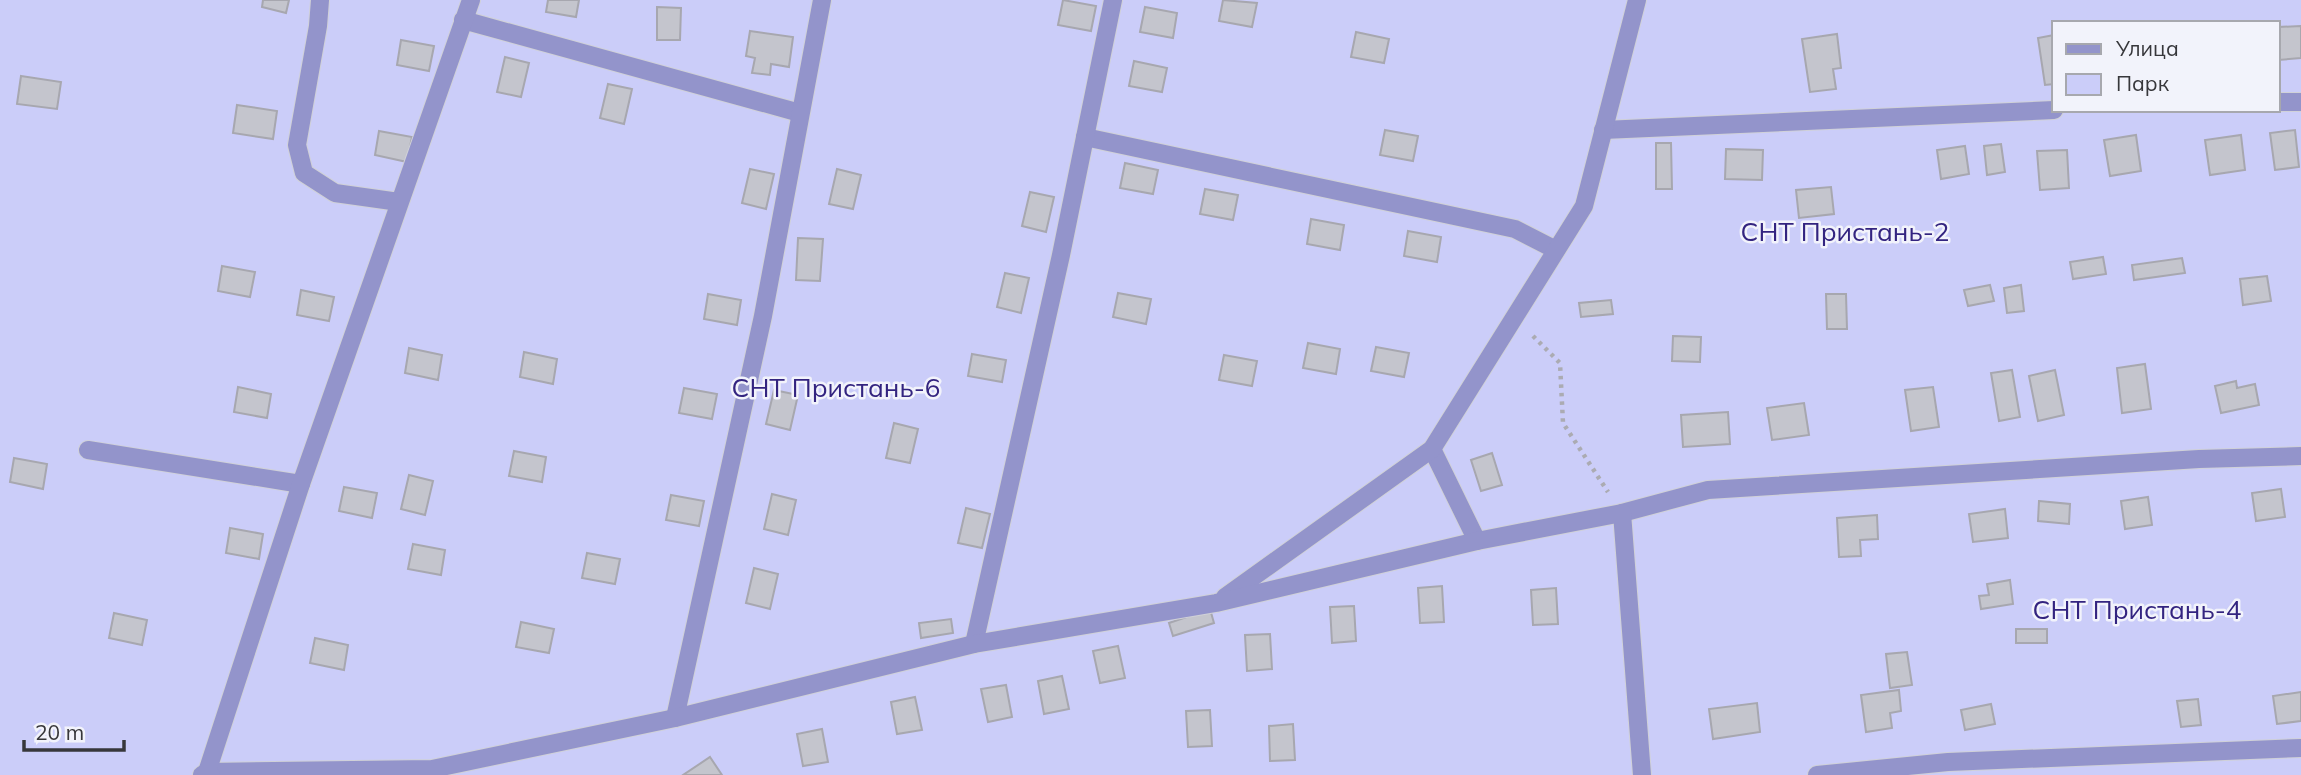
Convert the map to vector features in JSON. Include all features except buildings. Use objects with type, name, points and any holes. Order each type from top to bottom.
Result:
[{"type":"street","points":[[320,0],[318,26],[296,145],[304,173],[335,193],[399,202]]},
{"type":"street","points":[[471,0],[301,484],[206,774],[432,769],[675,718],[974,644],[1216,603],[1477,541],[1622,513],[1708,490],[2199,459],[2301,456]]},
{"type":"street","points":[[675,718],[762,316],[821,0]]},
{"type":"street","points":[[974,644],[1113,0]]},
{"type":"street","points":[[1216,603],[1432,449],[1584,206],[1637,0]]},
{"type":"street","points":[[463,20],[800,113]]},
{"type":"street","points":[[2280,102],[2301,102]]},
{"type":"street","points":[[1603,130],[2052,110]]},
{"type":"street","points":[[1085,137],[1515,229],[1556,250]]},
{"type":"street","points":[[1432,449],[1477,541]]},
{"type":"street","points":[[88,450],[301,484]]},
{"type":"street","points":[[1622,513],[1642,775]]},
{"type":"street","points":[[1817,775],[1948,762],[2301,748]]},
{"type":"path","points":[[1514,317],[1560,363],[1563,423],[1622,513]]},
{"type":"green space","name":"СНТ Пристань-6","points":[[0,0],[2301,0],[2301,775],[0,775]]},
{"type":"park label","name":"СНТ Пристань-2","points":[[1845,232]]},
{"type":"park label","name":"СНТ Пристань-4","points":[[2137,610]]}]
